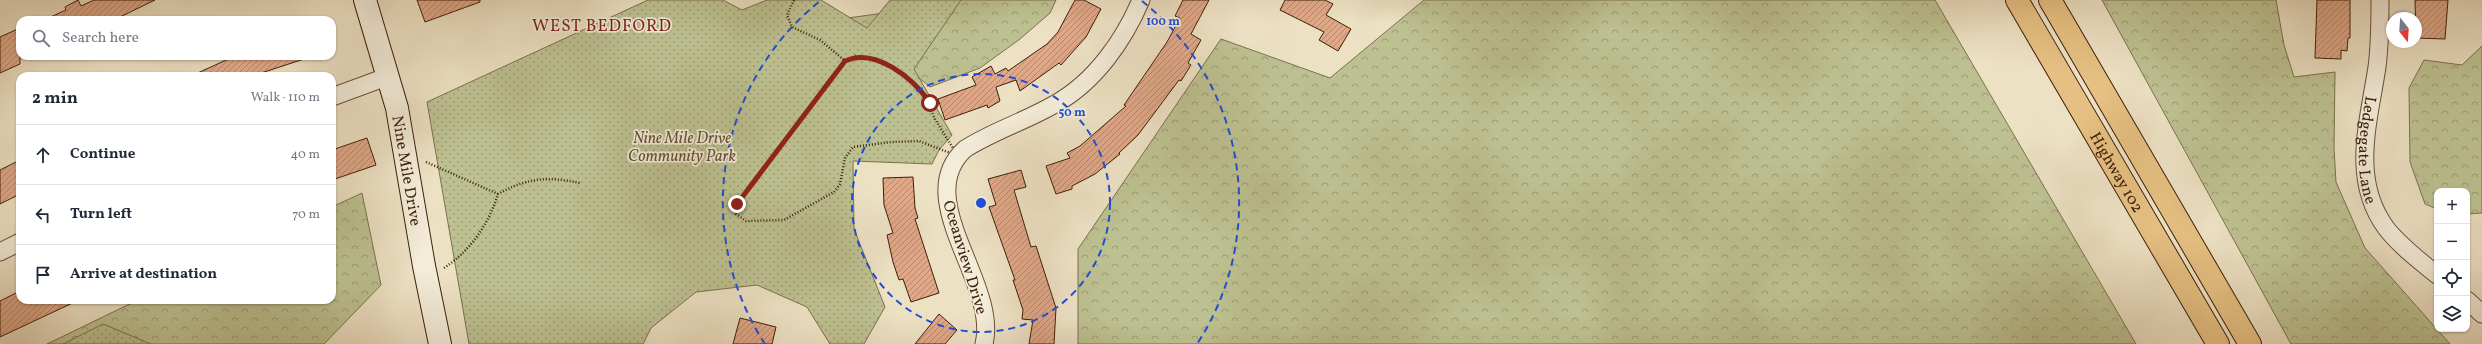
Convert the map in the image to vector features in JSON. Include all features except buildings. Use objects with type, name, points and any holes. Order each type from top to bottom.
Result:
[{"type":"highway","name":"Highway 102","points":[[2017,0],[2218,344]]},
{"type":"highway","name":"Highway 102","points":[[2050,0],[2250,344]]},
{"type":"street","name":"Nine Mile Drive","points":[[365,0],[389,76],[405,153],[440,344]]},
{"type":"street","name":"Oceanview Drive","points":[[984,344],[986,327],[984,306],[954,223],[946,194],[949,172],[958,156],[974,143],[1056,104],[1080,86],[1103,63],[1129,25],[1142,0]]},
{"type":"street","name":"Ledgegate Lane","points":[[2380,0],[2377,66],[2365,141],[2366,179],[2373,204],[2385,226],[2402,246],[2434,273]]},
{"type":"street","points":[[336,96],[389,76]]},
{"type":"street","points":[[0,252],[16,244]]},
{"type":"street","points":[[2470,303],[2482,314]]},
{"type":"path","points":[[794,0],[787,15],[792,27],[820,40],[845,61]]},
{"type":"path","points":[[856,56],[866,56],[906,77],[922,91],[930,103],[934,117],[958,156],[919,141],[891,142],[853,147],[845,158],[840,184],[834,192],[784,220],[746,222],[736,214],[737,204],[845,61],[856,56]]},
{"type":"path","points":[[405,153],[498,194]]},
{"type":"path","points":[[427,279],[449,264],[476,239],[493,212],[498,194],[519,182],[554,178],[580,184]]},
{"type":"green space","name":"Nine Mile Drive Community Park","points":[[648,0],[723,0],[742,10],[767,0],[821,0],[867,28],[890,0],[961,0],[914,69],[952,135],[939,150],[932,164],[853,161],[854,229],[885,307],[864,344],[830,344],[807,307],[757,285],[696,292],[651,328],[643,344],[469,344],[427,102]]},
{"type":"green space","points":[[904,0],[1056,0],[1050,13],[1020,39],[980,68],[930,87],[848,18],[891,12]]},
{"type":"green space","points":[[1424,0],[1935,0],[2136,344],[1078,344],[1078,249],[1221,39],[1330,78]]},
{"type":"green space","points":[[2102,0],[2276,0],[2284,45],[2294,77],[2335,72],[2334,149],[2336,182],[2365,248],[2434,326],[2434,332],[2439,332],[2450,344],[2291,344]]},
{"type":"green space","points":[[2482,46],[2482,213],[2470,214],[2470,188],[2434,188],[2434,208],[2425,204],[2410,162],[2409,88],[2424,60],[2462,65]]},
{"type":"green space","points":[[362,193],[381,285],[324,344],[47,344],[130,304],[336,304],[336,205]]},
{"type":"green space","points":[[103,324],[151,344],[63,344]]},
{"type":"district","name":"WEST BEDFORD","points":[[602,25]]},
{"type":"route","points":[[737,204],[808,111],[837,69],[845,61],[856,56],[866,56],[881,62],[906,77],[922,91],[930,103]]}]
